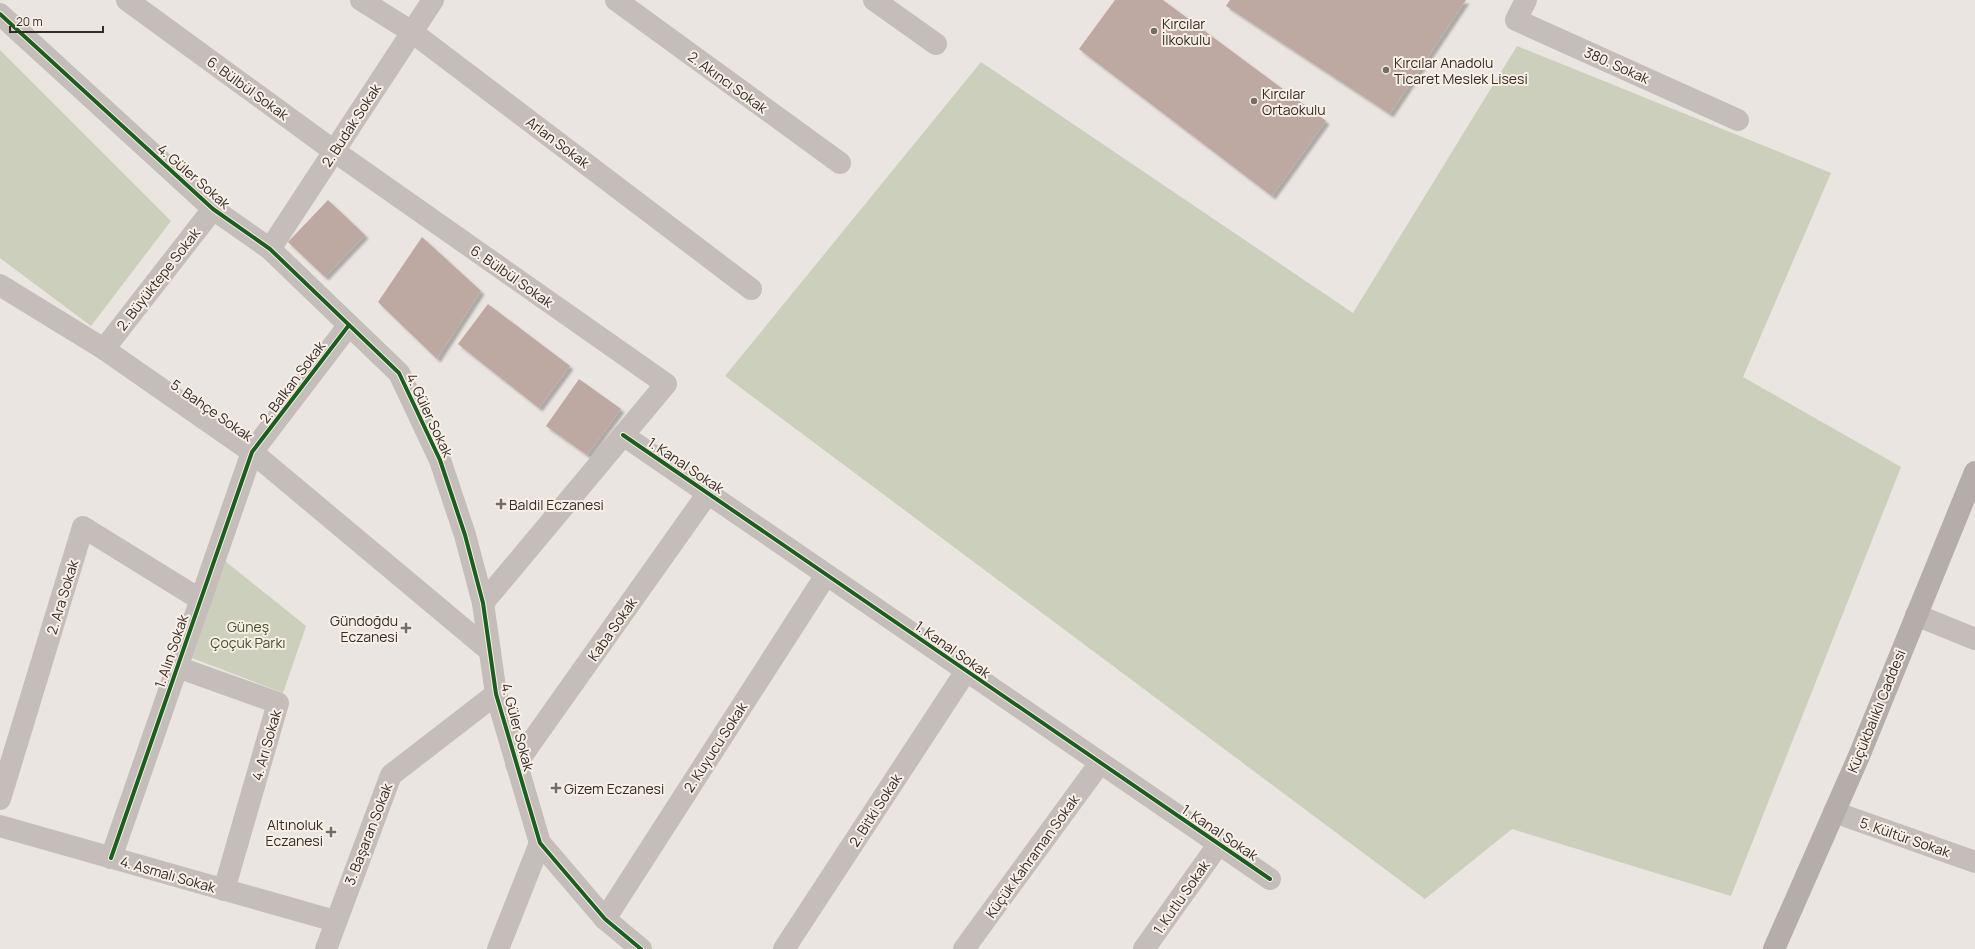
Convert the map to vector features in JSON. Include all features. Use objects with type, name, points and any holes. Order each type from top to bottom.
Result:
[{"type":"main road","name":"Küçükbalıklı Caddesi","points":[[1774,949],[1834,812],[1975,472]]},
{"type":"street","name":"6. Bülbül Sokak","points":[[127,0],[334,151],[666,384],[483,603]]},
{"type":"street","name":"Arlan Sokak","points":[[361,0],[412,32],[751,289]]},
{"type":"street","name":"2. Budak Sokak","points":[[270,249],[433,0]]},
{"type":"street","name":"2. Akıncı Sokak","points":[[616,0],[840,163]]},
{"type":"street","points":[[874,0],[936,44]]},
{"type":"street","name":"380. Sokak","points":[[1526,0],[1516,20],[1738,120]]},
{"type":"street","name":"4. Güler Sokak","points":[[0,14],[213,209],[270,249],[400,373],[440,460],[465,535],[483,603],[496,694],[540,843],[605,919],[641,949]]},
{"type":"street","name":"2. Büyüktepe Sokak","points":[[104,349],[213,209]]},
{"type":"street","name":"5. Bahçe Sokak","points":[[0,285],[104,349],[252,452],[490,651]]},
{"type":"street","name":"2. Balkan Sokak","points":[[252,452],[349,325]]},
{"type":"street","name":"1. Kanal Sokak","points":[[623,435],[1218,845],[1270,879]]},
{"type":"street","name":"1. Alın Sokak","points":[[111,858],[252,452]]},
{"type":"street","name":"Kaba Sokak","points":[[516,764],[708,494]]},
{"type":"street","name":"2. Ara Sokak","points":[[0,799],[83,527],[201,600]]},
{"type":"street","name":"2. Kuyucu Sokak","points":[[605,919],[826,575]]},
{"type":"street","points":[[1916,615],[1975,639]]},
{"type":"street","name":"4. Arı Sokak","points":[[177,667],[278,703],[224,890]]},
{"type":"street","name":"2. Bitki Sokak","points":[[784,949],[966,671]]},
{"type":"street","name":"3. Başaran Sokak","points":[[326,949],[335,921],[391,775],[496,694]]},
{"type":"street","name":"Küçük Kahraman Sokak","points":[[964,949],[1100,763]]},
{"type":"street","name":"5. Kültür Sokak","points":[[1834,812],[1975,862]]},
{"type":"street","name":"4. Asmalı Sokak","points":[[0,826],[335,921]]},
{"type":"street","points":[[498,949],[540,843]]},
{"type":"street","name":"1. Kutlu Sokak","points":[[1144,949],[1218,845]]},
{"type":"green space","points":[[1517,46],[1831,173],[1743,377],[1901,467],[1731,896],[1512,829],[1425,899],[725,376],[981,62],[1353,313]]},
{"type":"green space","points":[[0,50],[171,221],[91,326],[0,258]]},
{"type":"green space","name":"Güneş Çoçuk Parkı","points":[[225,561],[306,626],[283,693],[192,658]]},
{"type":"building","points":[[1115,0],[1163,0],[1326,121],[1272,196],[1079,49]]},
{"type":"building","name":"Kırcılar Anadolu Ticaret Meslek Lisesi","points":[[1230,0],[1466,0],[1390,114],[1226,6]]},
{"type":"building","points":[[328,200],[365,235],[325,277],[288,242]]},
{"type":"building","points":[[422,237],[481,291],[437,359],[378,302]]},
{"type":"building","points":[[488,304],[570,366],[539,408],[458,344]]},
{"type":"building","points":[[579,379],[621,409],[587,455],[546,426]]},
{"type":"cycle path","points":[[0,14],[213,209],[270,249],[399,373],[440,460],[465,535],[483,603],[496,694],[540,843],[605,919],[641,949]]},
{"type":"cycle path","points":[[111,858],[252,452],[349,325]]},
{"type":"cycle path","points":[[623,435],[1270,879]]},
{"type":"place","name":"Kırcılar İlkokulu","points":[[1154,31]]},
{"type":"place","name":"Kırcılar Anadolu Ticaret Meslek Lisesi","points":[[1386,70]]},
{"type":"place","name":"Kırcılar Ortaokulu","points":[[1254,101]]},
{"type":"place","name":"Baldil Eczanesi","points":[[501,504]]},
{"type":"place","name":"Gündoğdu Eczanesi","points":[[406,628]]},
{"type":"place","name":"Gizem Eczanesi","points":[[556,788]]},
{"type":"place","name":"Altınoluk Eczanesi","points":[[331,832]]}]
